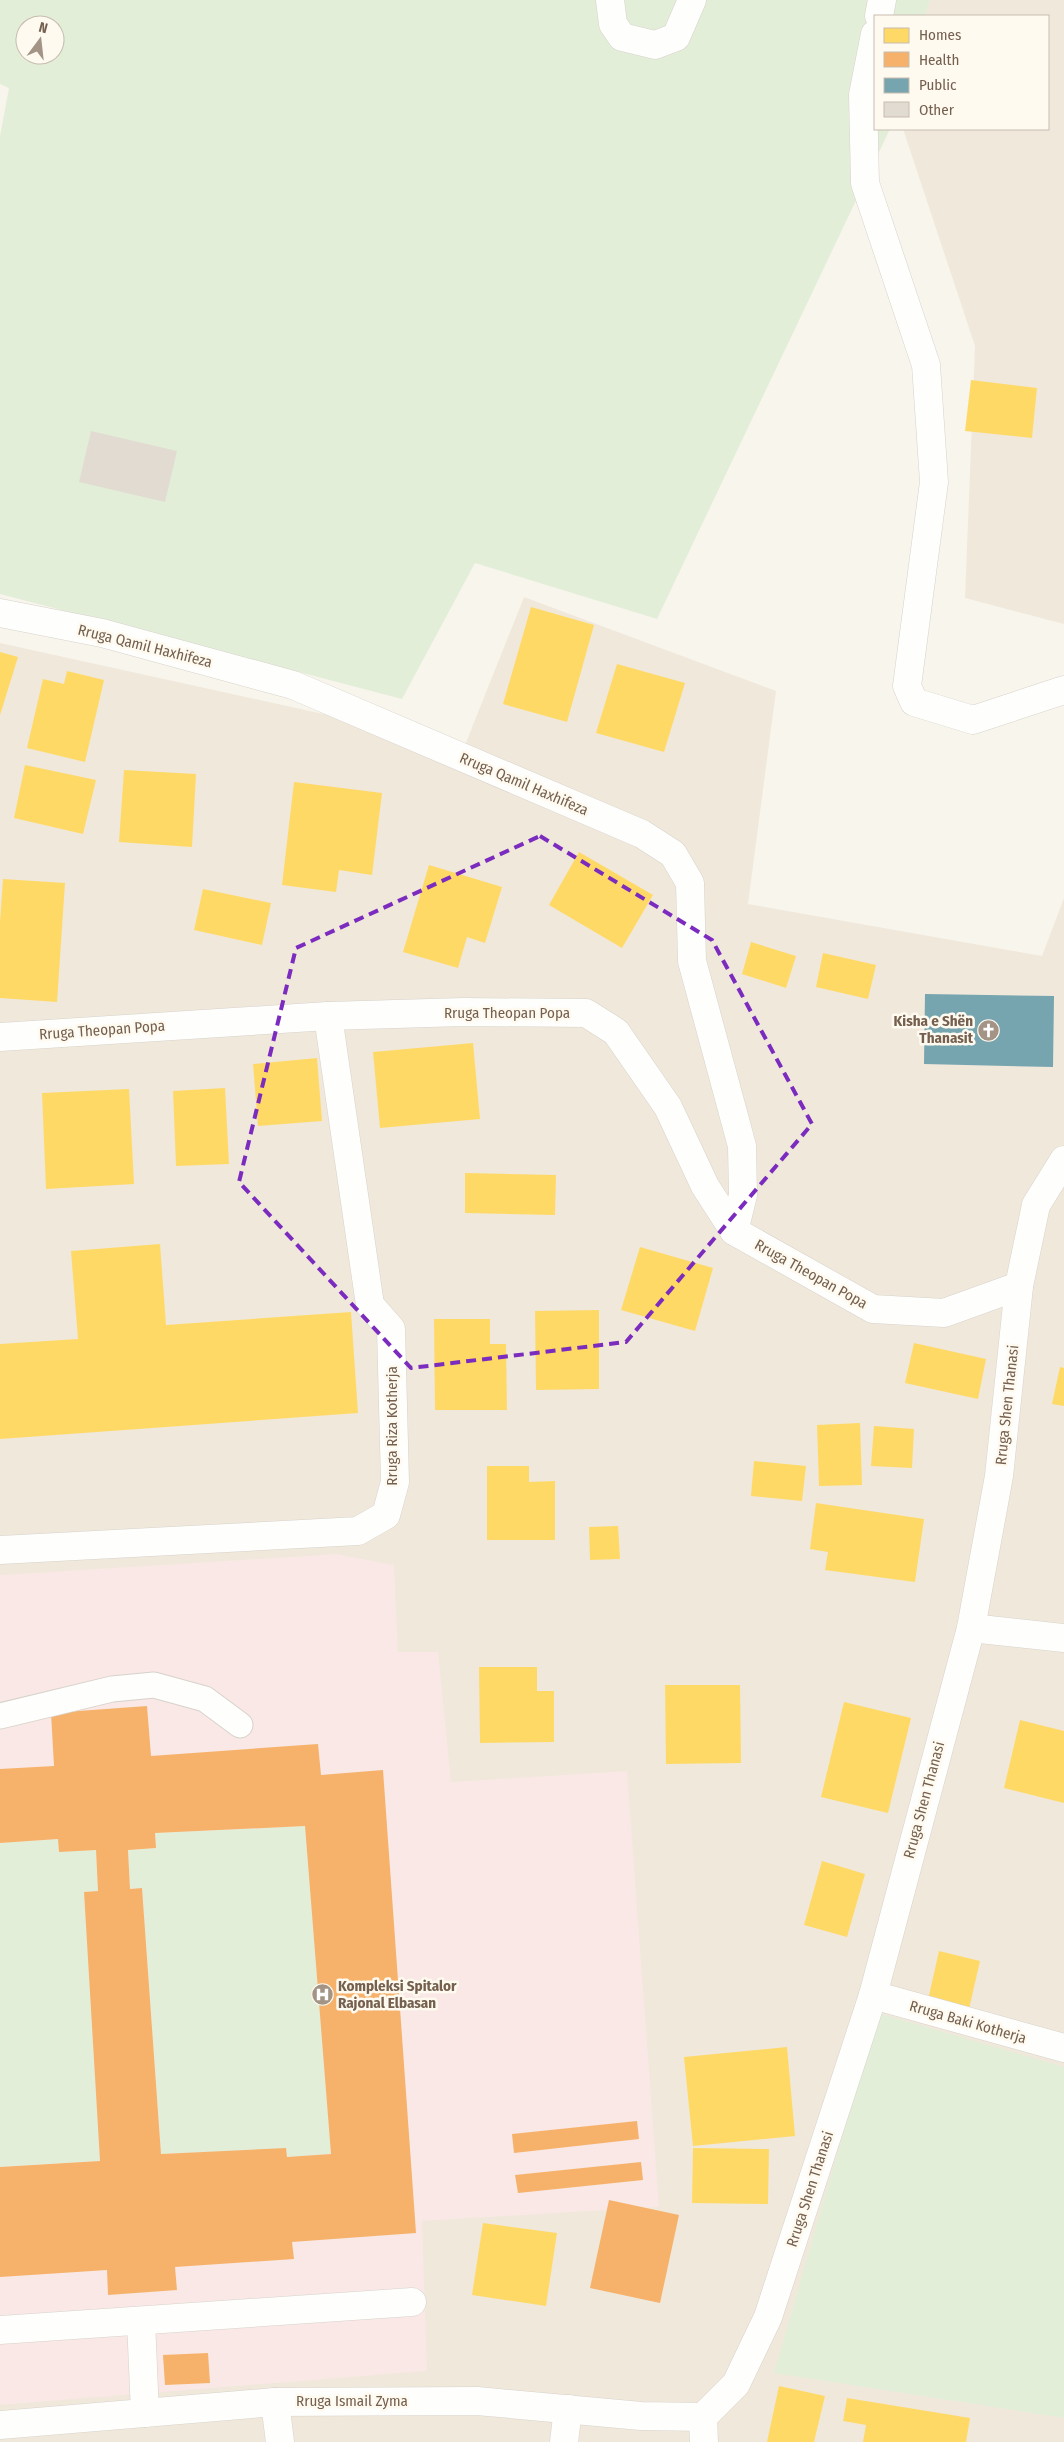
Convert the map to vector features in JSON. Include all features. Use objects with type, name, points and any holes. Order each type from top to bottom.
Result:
[{"type":"street","points":[[610,0],[613,24],[622,37],[655,46],[676,38],[692,0]]},
{"type":"street","points":[[879,15],[882,0]]},
{"type":"street","points":[[874,39],[863,95],[865,183],[926,365],[934,482],[907,686],[914,702],[973,720],[1064,690]]},
{"type":"street","name":"Rruga Qamil Haxhifeza","points":[[0,613],[102,633],[293,685],[642,834],[673,854],[690,883],[692,961],[742,1146],[743,1195],[734,1231]]},
{"type":"street","name":"Rruga Theopan Popa","points":[[0,1037],[328,1016],[464,1012],[586,1013],[616,1032],[668,1107],[705,1186],[734,1231],[873,1309],[944,1312],[1019,1286]]},
{"type":"street","name":"Rruga Riza Kotherja","points":[[0,1550],[358,1530],[386,1515],[395,1482],[391,1329],[370,1305],[328,1016]]},
{"type":"street","name":"Rruga Shen Thanasi","points":[[704,2429],[736,2384],[768,2317],[873,1995],[971,1628],[999,1476],[1019,1286],[1036,1205],[1064,1160]]},
{"type":"street","points":[[971,1628],[1064,1638]]},
{"type":"street","name":"Rruga Baki Kotherja","points":[[873,1995],[1064,2048]]},
{"type":"street","points":[[0,2330],[412,2302]]},
{"type":"street","points":[[141,2321],[145,2412]]},
{"type":"street","name":"Rruga Ismail Zyma","points":[[2,2431],[145,2412],[275,2402],[477,2401],[641,2416],[704,2429]]},
{"type":"street","points":[[275,2402],[280,2442]]},
{"type":"street","points":[[564,2442],[568,2409]]},
{"type":"lane","points":[[0,1716],[112,1689],[154,1685],[205,1699],[240,1725]]},
{"type":"highlighted area","points":[[540,836],[712,940],[812,1124],[626,1342],[411,1368],[239,1182],[296,948]]},
{"type":"shaded area","points":[[930,0],[1064,0],[1064,624],[965,598],[975,346],[903,130],[1049,130],[1049,15],[925,15]]},
{"type":"shaded area","points":[[524,597],[776,691],[748,904],[1042,956],[1064,898],[1064,2442],[0,2442],[0,643],[465,745]]},
{"type":"shaded area","name":"Kompleksi Spitalor Rajonal Elbasan","points":[[336,1554],[394,1565],[398,1652],[438,1652],[451,1782],[627,1771],[659,2207],[422,2221],[427,2371],[0,2405],[0,1575]]},
{"type":"green space","points":[[0,0],[930,0],[925,15],[874,15],[874,130],[890,130],[657,619],[475,563],[402,699],[0,594],[0,136],[9,88],[0,84]]},
{"type":"green space","points":[[305,1826],[331,2154],[287,2157],[286,2149],[161,2154],[142,1888],[130,1889],[128,1850],[156,1848],[155,1833]]},
{"type":"green space","points":[[58,1839],[96,1850],[98,1891],[84,1892],[100,2161],[0,2167],[0,1843]]},
{"type":"green space","points":[[878,2013],[1064,2067],[1064,2418],[774,2373]]},
{"type":"building: Homes","points":[[971,380],[1037,388],[1032,438],[965,431]]},
{"type":"building: Homes","points":[[531,607],[594,625],[567,722],[503,704]]},
{"type":"building: Homes","points":[[0,652],[18,657],[0,715]]},
{"type":"building: Homes","points":[[617,664],[685,683],[664,752],[596,733]]},
{"type":"building: Homes","points":[[67,671],[104,680],[85,762],[27,748],[43,679],[64,684]]},
{"type":"building: Homes","points":[[25,765],[96,780],[83,834],[14,818]]},
{"type":"building: Homes","points":[[124,770],[196,774],[192,847],[119,842]]},
{"type":"building: Homes","points":[[294,782],[382,793],[372,875],[339,870],[336,892],[282,885]]},
{"type":"building: Homes","points":[[579,852],[653,895],[622,948],[549,905]]},
{"type":"building: Homes","points":[[429,865],[502,887],[485,943],[467,937],[458,968],[403,952]]},
{"type":"building: Homes","points":[[3,879],[65,883],[57,1002],[0,998],[0,922]]},
{"type":"building: Homes","points":[[203,889],[271,903],[262,945],[194,930]]},
{"type":"building: Homes","points":[[751,942],[796,956],[786,988],[742,974]]},
{"type":"building: Homes","points":[[823,953],[876,965],[868,999],[816,987]]},
{"type":"building: Homes","points":[[473,1043],[480,1119],[380,1128],[373,1052]]},
{"type":"building: Homes","points":[[317,1058],[322,1121],[258,1126],[253,1064]]},
{"type":"building: Homes","points":[[225,1088],[229,1164],[176,1166],[173,1091]]},
{"type":"building: Homes","points":[[129,1089],[134,1184],[46,1189],[42,1093]]},
{"type":"building: Homes","points":[[465,1173],[556,1175],[555,1215],[465,1213]]},
{"type":"building: Homes","points":[[160,1244],[166,1325],[351,1312],[358,1413],[0,1439],[0,1344],[78,1339],[71,1251]]},
{"type":"building: Homes","points":[[640,1247],[713,1268],[695,1331],[621,1310]]},
{"type":"building: Homes","points":[[599,1310],[599,1389],[536,1390],[535,1311]]},
{"type":"building: Homes","points":[[434,1319],[490,1319],[490,1344],[506,1344],[507,1410],[435,1410]]},
{"type":"building: Homes","points":[[914,1343],[986,1359],[978,1399],[905,1383]]},
{"type":"building: Homes","points":[[1060,1367],[1064,1368],[1064,1406],[1052,1404]]},
{"type":"building: Homes","points":[[860,1423],[862,1485],[819,1486],[817,1425]]},
{"type":"building: Homes","points":[[874,1426],[914,1429],[912,1468],[871,1466]]},
{"type":"building: Homes","points":[[754,1461],[806,1466],[802,1501],[751,1496]]},
{"type":"building: Homes","points":[[487,1466],[529,1466],[529,1482],[555,1481],[555,1540],[487,1540]]},
{"type":"building: Homes","points":[[816,1503],[924,1519],[915,1582],[825,1570],[828,1552],[810,1549]]},
{"type":"building: Homes","points":[[618,1526],[620,1559],[590,1560],[589,1527]]},
{"type":"building: Homes","points":[[479,1667],[537,1667],[537,1691],[554,1691],[554,1742],[480,1743]]},
{"type":"building: Homes","points":[[665,1685],[740,1685],[741,1763],[666,1764]]},
{"type":"building: Homes","points":[[844,1702],[911,1718],[888,1813],[821,1797]]},
{"type":"building: Homes","points":[[1020,1720],[1064,1731],[1064,1803],[1004,1788]]},
{"type":"building: Homes","points":[[822,1861],[865,1874],[847,1937],[804,1925]]},
{"type":"building: Homes","points":[[939,1951],[980,1961],[969,2009],[928,2000]]},
{"type":"building: Homes","points":[[787,2047],[795,2136],[693,2146],[684,2057]]},
{"type":"building: Homes","points":[[693,2148],[769,2149],[768,2204],[692,2203]]},
{"type":"building: Homes","points":[[483,2223],[557,2233],[546,2306],[472,2295]]},
{"type":"building: Homes","points":[[779,2386],[825,2396],[814,2442],[767,2442]]},
{"type":"building: Homes","points":[[847,2398],[970,2418],[966,2442],[863,2442],[866,2425],[843,2421]]},
{"type":"building: Health","points":[[147,1706],[151,1756],[318,1744],[321,1775],[383,1770],[416,2233],[292,2242],[294,2259],[175,2267],[177,2290],[108,2295],[107,2270],[0,2277],[0,2167],[100,2161],[84,1892],[98,1891],[96,1850],[59,1852],[58,1839],[0,1843],[0,1769],[54,1766],[51,1713]],"holes":[[[305,1826],[331,2154],[287,2157],[286,2148],[161,2154],[142,1888],[130,1889],[128,1850],[156,1848],[155,1833]]]},
{"type":"building: Health","points":[[637,2121],[639,2139],[514,2153],[512,2134]]},
{"type":"building: Health","points":[[641,2162],[643,2180],[518,2193],[515,2175]]},
{"type":"building: Health","points":[[609,2200],[679,2215],[660,2303],[590,2288]]},
{"type":"building: Health","points":[[208,2353],[210,2383],[165,2385],[163,2355]]},
{"type":"building: Public","name":"Kisha e Shën Thanasit","points":[[925,994],[1054,996],[1053,1067],[924,1064]]},
{"type":"building: Other","points":[[91,431],[177,451],[165,502],[79,482]]},
{"type":"place","name":"Kisha e Shën Thanasit","points":[[989,1030]]},
{"type":"place","name":"Kompleksi Spitalor Rajonal Elbasan","points":[[322,1995]]}]
